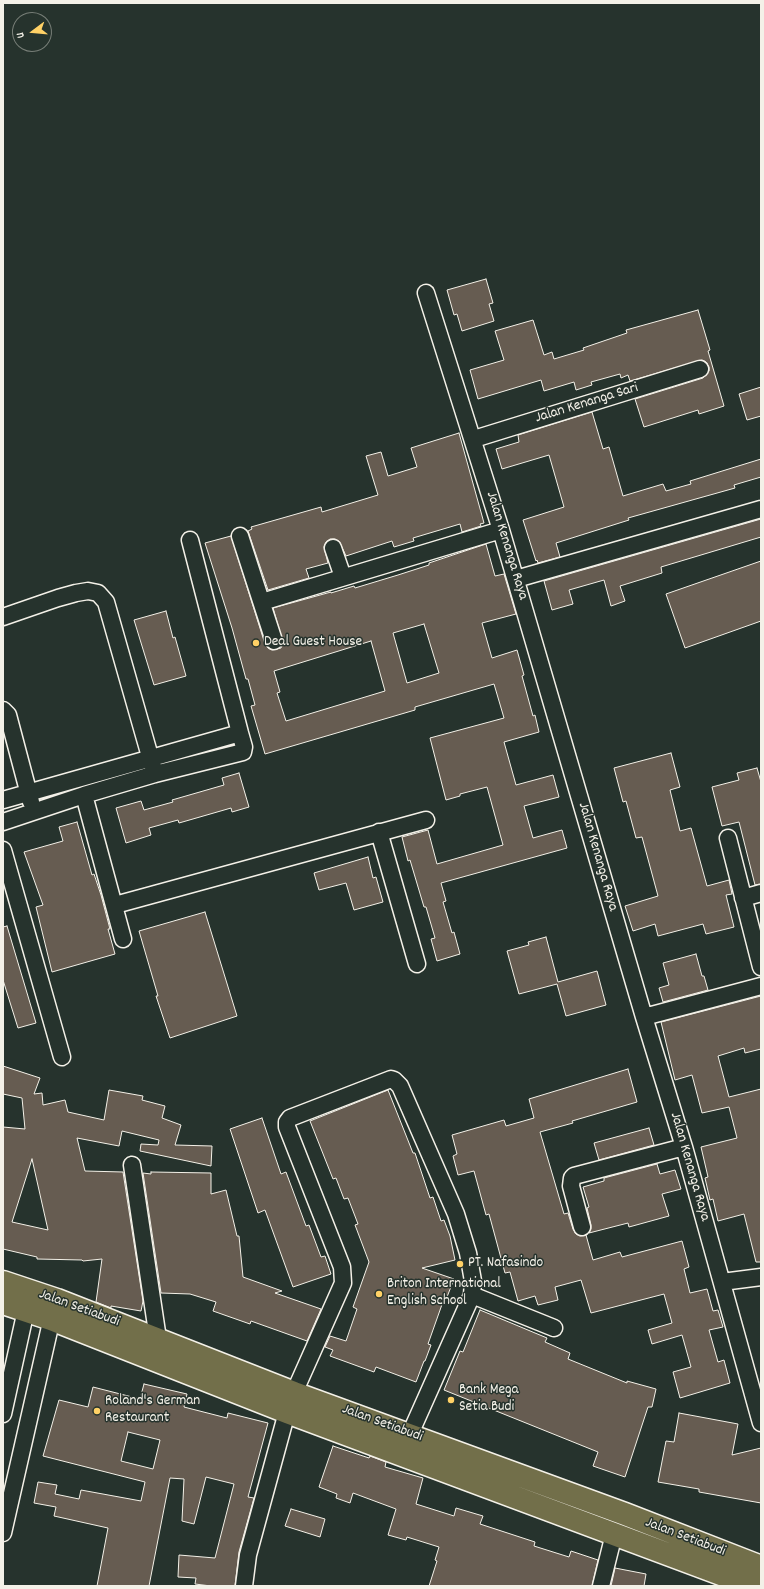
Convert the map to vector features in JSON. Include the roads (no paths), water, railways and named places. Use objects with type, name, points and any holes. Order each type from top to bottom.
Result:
[{"type":"main road","name":"Jalan Setiabudi","points":[[3,1282],[28,1301],[291,1402],[614,1534],[753,1586]]},
{"type":"main road","name":"Jalan Setiabudi","points":[[3,1303],[28,1301]]},
{"type":"main road","name":"Jalan Setiabudi","points":[[54,1310],[158,1339],[291,1402],[410,1434],[761,1567]]},
{"type":"street","name":"Jalan Kenanga Raya","points":[[426,293],[474,439],[516,579],[644,1017],[684,1147],[761,1423]]},
{"type":"street","name":"Jalan Kenanga Sari","points":[[474,439],[700,369]]},
{"type":"street","points":[[516,579],[761,509]]},
{"type":"street","points":[[262,602],[501,530]]},
{"type":"street","points":[[240,536],[274,641]]},
{"type":"street","points":[[3,822],[84,795],[155,774],[243,752],[244,747],[190,540]]},
{"type":"street","points":[[333,548],[343,577]]},
{"type":"street","points":[[3,617],[64,596],[88,591],[98,593],[106,602],[155,774]]},
{"type":"street","points":[[3,710],[8,715],[33,812]]},
{"type":"street","points":[[3,800],[240,734]]},
{"type":"street","points":[[84,795],[123,939]]},
{"type":"street","points":[[115,905],[426,820]]},
{"type":"street","points":[[379,832],[417,964]]},
{"type":"street","points":[[728,838],[761,967]]},
{"type":"street","points":[[3,850],[62,1057]]},
{"type":"street","points":[[743,898],[761,893]]},
{"type":"street","points":[[644,1017],[761,986]]},
{"type":"street","points":[[244,1586],[248,1555],[291,1402],[343,1283],[343,1276],[338,1256],[287,1127],[287,1122],[290,1118],[387,1080],[394,1080],[400,1086],[456,1214],[471,1265],[473,1281],[472,1295],[410,1434]]},
{"type":"street","points":[[582,1227],[571,1186],[572,1178],[574,1176],[684,1147]]},
{"type":"street","points":[[132,1164],[158,1339]]},
{"type":"street","points":[[722,1282],[761,1277]]},
{"type":"street","points":[[472,1295],[554,1328]]},
{"type":"street","points":[[3,1414],[28,1301]]},
{"type":"street","points":[[3,1533],[54,1310]]},
{"type":"street","points":[[601,1586],[614,1534]]},
{"type":"place","name":"Deal Guest House","points":[[256,643]]},
{"type":"place","name":"PT. Nafasindo","points":[[460,1264]]},
{"type":"place","name":"Briton International English School","points":[[379,1294]]},
{"type":"place","name":"Bank Mega Setia Budi","points":[[451,1400]]},
{"type":"place","name":"Roland's German Restaurant","points":[[97,1411]]}]
